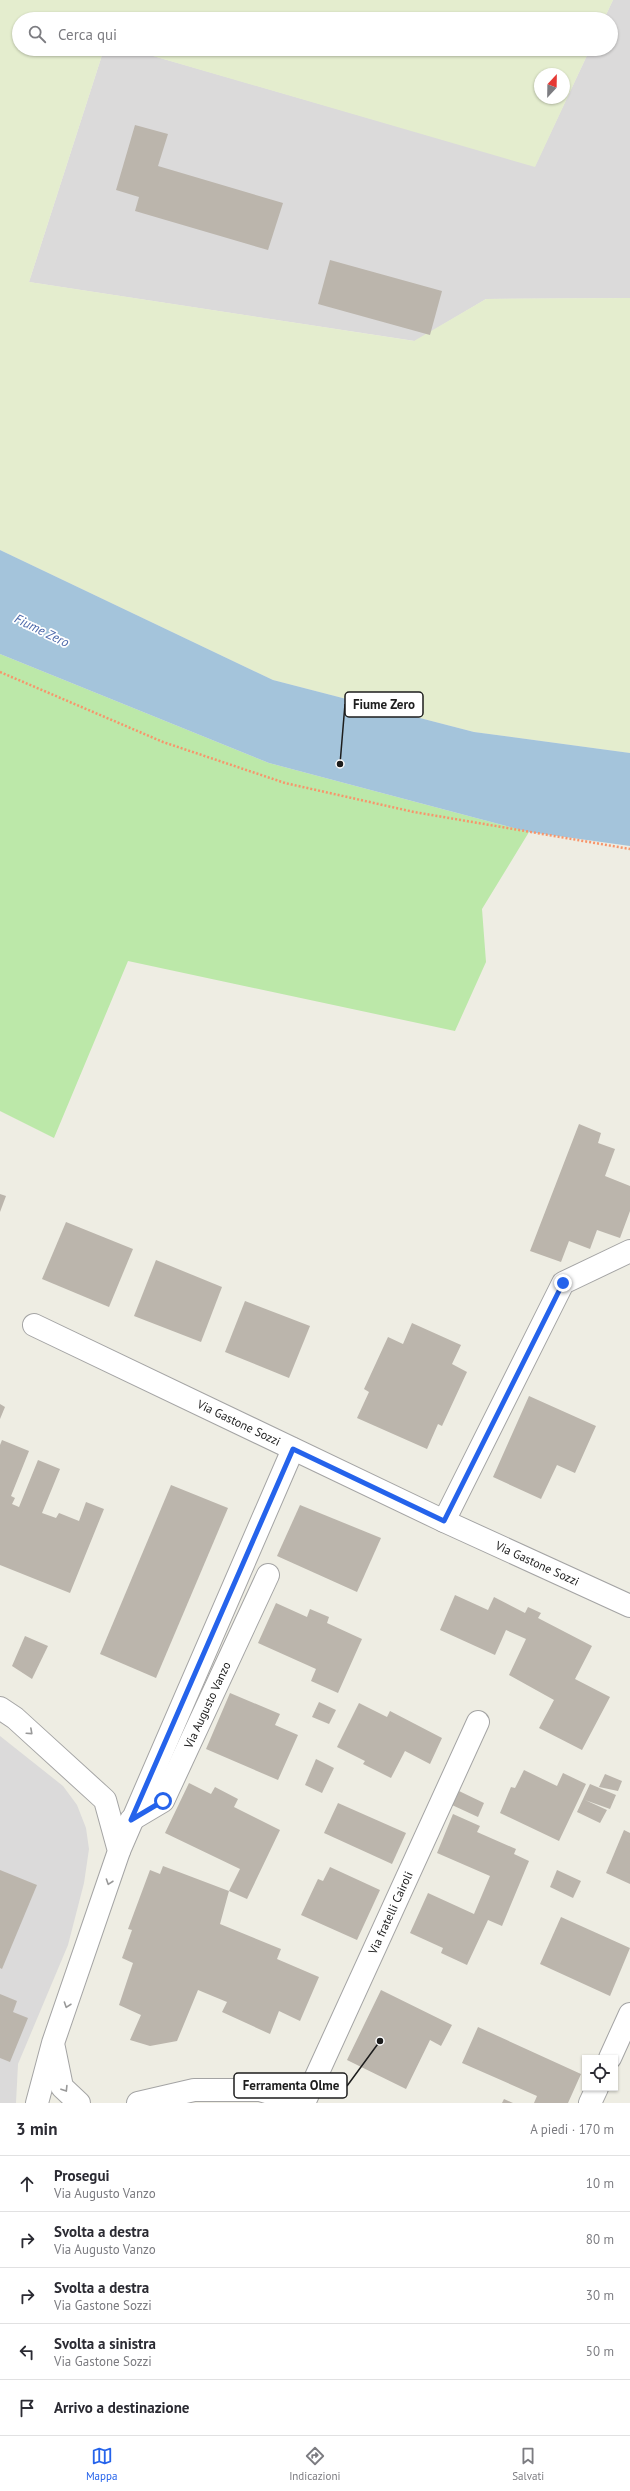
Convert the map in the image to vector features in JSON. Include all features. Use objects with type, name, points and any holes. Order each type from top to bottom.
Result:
[{"type":"street","points":[[444,1521],[563,1283],[630,1251]]},
{"type":"street","name":"Via Gastone Sozzi","points":[[34,1325],[444,1521],[630,1606]]},
{"type":"street","name":"Via Augusto Vanzo","points":[[37,2103],[53,2043],[131,1820],[293,1449]]},
{"type":"street","name":"Via Augusto Vanzo","points":[[131,1820],[163,1801],[268,1575]]},
{"type":"street","points":[[0,1708],[15,1718],[105,1800],[119,1852]]},
{"type":"street","name":"Via fratelli Cairoli","points":[[303,2103],[478,1722]]},
{"type":"street","points":[[611,2055],[630,2014]]},
{"type":"street","points":[[53,2043],[62,2087],[79,2103]]},
{"type":"street","points":[[138,2103],[194,2090],[260,2090],[303,2103]]},
{"type":"street","points":[[590,2103],[595,2091]]},
{"type":"path","points":[[0,672],[162,742],[285,783],[414,812],[630,849]]},
{"type":"shaded area","points":[[613,0],[630,0],[630,298],[486,299],[415,341],[29,282],[102,56],[153,56],[535,166],[564,104],[570,104],[570,92],[587,56],[618,56],[618,12],[607,12]]},
{"type":"shaded area","points":[[0,1736],[63,1786],[77,1805],[86,1828],[89,1849],[84,1883],[68,1945],[18,2064],[16,2103],[0,2103]]},
{"type":"green space","points":[[0,0],[613,0],[607,12],[12,12],[12,56],[102,56],[29,282],[414,341],[486,299],[630,298],[630,753],[474,732],[273,680],[0,550]]},
{"type":"green space","points":[[153,56],[587,56],[570,92],[570,68],[534,68],[534,104],[564,104],[535,167]]},
{"type":"green space","points":[[0,654],[269,763],[529,832],[482,909],[486,962],[455,1031],[128,961],[54,1138],[0,1111]]},
{"type":"water","points":[[0,550],[273,680],[474,732],[630,753],[630,846],[529,832],[269,763],[0,654]]},
{"type":"building","points":[[135,125],[168,134],[158,166],[283,203],[268,250],[135,211],[139,197],[116,190]]},
{"type":"building","points":[[330,260],[442,291],[430,335],[318,304]]},
{"type":"building","points":[[579,1124],[601,1133],[598,1143],[615,1149],[605,1176],[630,1186],[630,1211],[620,1238],[597,1230],[590,1249],[569,1241],[561,1262],[530,1251]]},
{"type":"building","points":[[0,1194],[6,1196],[0,1212]]},
{"type":"building","points":[[66,1222],[133,1249],[109,1307],[42,1279]]},
{"type":"building","points":[[156,1260],[222,1287],[201,1342],[134,1316]]},
{"type":"building","points":[[245,1301],[310,1326],[289,1378],[225,1352]]},
{"type":"building","points":[[412,1323],[461,1345],[452,1364],[467,1372],[442,1426],[438,1424],[427,1449],[357,1418],[369,1392],[364,1389],[388,1337],[403,1344]]},
{"type":"building","points":[[529,1396],[596,1426],[575,1473],[557,1465],[541,1499],[493,1477]]},
{"type":"building","points":[[0,1404],[5,1407],[0,1419]]},
{"type":"building","points":[[2,1440],[29,1451],[11,1496],[15,1498],[12,1504],[19,1507],[38,1460],[60,1469],[42,1513],[56,1518],[59,1513],[79,1521],[86,1502],[104,1509],[70,1593],[0,1565],[0,1445]]},
{"type":"building","points":[[171,1485],[228,1508],[156,1678],[100,1654]]},
{"type":"building","points":[[300,1505],[381,1538],[357,1592],[277,1556]]},
{"type":"building","points":[[455,1595],[488,1610],[494,1597],[525,1613],[528,1607],[541,1613],[538,1618],[592,1646],[575,1679],[610,1697],[582,1750],[539,1728],[554,1700],[509,1675],[526,1639],[506,1630],[495,1655],[440,1630]]},
{"type":"building","points":[[276,1603],[307,1617],[310,1609],[329,1617],[327,1623],[362,1639],[338,1693],[311,1681],[316,1669],[258,1643]]},
{"type":"building","points":[[25,1636],[48,1646],[32,1679],[12,1666]]},
{"type":"building","points":[[230,1693],[280,1714],[275,1725],[298,1735],[278,1780],[206,1749]]},
{"type":"building","points":[[319,1702],[336,1710],[329,1724],[312,1717]]},
{"type":"building","points":[[359,1703],[387,1717],[390,1711],[442,1738],[430,1764],[405,1751],[391,1778],[363,1764],[365,1761],[337,1747]]},
{"type":"building","points":[[316,1759],[334,1768],[322,1793],[305,1785]]},
{"type":"building","points":[[524,1770],[557,1786],[563,1773],[586,1784],[559,1841],[500,1813],[511,1787],[515,1788]]},
{"type":"building","points":[[605,1774],[622,1781],[618,1791],[599,1787]]},
{"type":"building","points":[[189,1783],[211,1794],[215,1787],[238,1799],[234,1807],[280,1830],[247,1899],[229,1891],[240,1869],[165,1833]]},
{"type":"building","points":[[590,1784],[616,1795],[610,1809],[585,1800],[607,1810],[600,1823],[577,1812]]},
{"type":"building","points":[[459,1791],[484,1803],[478,1817],[452,1805]]},
{"type":"building","points":[[338,1803],[406,1833],[392,1864],[324,1833]]},
{"type":"building","points":[[453,1814],[480,1826],[477,1832],[516,1849],[514,1854],[529,1861],[502,1926],[488,1920],[467,1965],[441,1953],[443,1948],[410,1933],[428,1893],[474,1914],[490,1876],[437,1853]]},
{"type":"building","points":[[624,1830],[630,1833],[630,1884],[606,1873]]},
{"type":"building","points":[[163,1866],[229,1891],[220,1924],[281,1949],[277,1959],[319,1977],[300,2021],[279,2011],[270,2034],[222,2012],[227,2002],[198,1990],[177,2041],[150,2046],[130,2040],[141,2015],[119,2005],[133,1963],[122,1958],[132,1930],[128,1929],[150,1870],[160,1874]]},
{"type":"building","points":[[330,1867],[380,1890],[357,1940],[301,1915],[318,1879],[323,1881]]},
{"type":"building","points":[[0,1870],[37,1885],[2,1969],[0,1968]]},
{"type":"building","points":[[557,1870],[581,1881],[573,1898],[550,1887]]},
{"type":"building","points":[[561,1917],[630,1948],[610,1996],[540,1964]]},
{"type":"building","points":[[381,1990],[452,2025],[441,2046],[430,2040],[406,2089],[347,2060]]},
{"type":"building","points":[[0,1994],[17,2001],[13,2012],[28,2018],[10,2062],[0,2058]]},
{"type":"building","points":[[478,2027],[581,2074],[568,2103],[534,2103],[537,2096],[462,2063]]},
{"type":"building","points":[[504,2099],[513,2103],[502,2103]]},
{"type":"place","name":"Fiume Zero","points":[[340,764]]},
{"type":"place","name":"Ferramenta Olme","points":[[380,2041]]},
{"type":"route","points":[[163,1801],[131,1820],[293,1449],[444,1521],[563,1283]]}]
